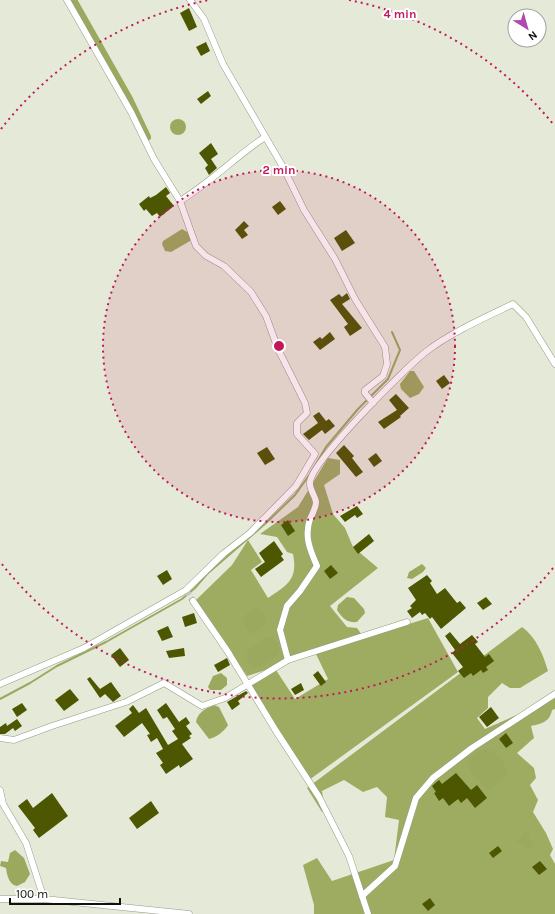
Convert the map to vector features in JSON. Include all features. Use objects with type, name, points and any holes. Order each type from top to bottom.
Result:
[{"type":"street","points":[[0,684],[84,648],[186,590],[223,554],[250,533],[296,486],[315,454],[298,434],[297,423],[306,413],[305,403],[278,349],[266,316],[250,292],[224,266],[206,256],[196,246],[180,201],[154,158],[102,60],[67,0]]},
{"type":"street","points":[[190,0],[204,19],[223,64],[283,167],[304,210],[335,259],[354,299],[385,347],[387,364],[383,376],[365,390],[365,393],[373,403]]},
{"type":"street","points":[[180,201],[214,178],[243,152],[265,137]]},
{"type":"street","points":[[288,660],[280,630],[287,606],[300,591],[317,566],[309,549],[307,529],[316,503],[310,483],[311,478],[325,457],[373,403],[427,351],[480,320],[512,304],[526,317],[555,364]]},
{"type":"street","points":[[193,601],[228,652],[246,685],[319,797],[349,856],[368,914]]},
{"type":"street","points":[[0,738],[14,740],[126,702],[164,683],[202,706],[225,698],[288,660],[407,622]]},
{"type":"street","points":[[362,896],[395,866],[416,798],[433,778],[472,748],[555,694]]},
{"type":"street","points":[[0,790],[4,804],[26,842],[44,899]]},
{"type":"street","points":[[0,898],[44,899],[189,914]]},
{"type":"shaded area","points":[[178,119],[184,121],[186,127],[184,133],[178,135],[172,133],[170,127],[172,121]]},
{"type":"shaded area","points":[[182,229],[189,233],[191,238],[190,241],[171,252],[165,251],[162,244],[163,241]]},
{"type":"shaded area","points":[[410,371],[414,371],[424,387],[419,394],[410,398],[401,389],[400,384]]},
{"type":"shaded area","points":[[328,458],[340,460],[340,474],[324,485],[333,514],[345,528],[353,547],[378,568],[330,606],[347,627],[357,628],[364,638],[428,618],[458,672],[309,780],[249,686],[276,670],[295,699],[328,679],[316,654],[247,676],[196,600],[232,565],[248,540],[262,562],[251,570],[268,598],[286,585],[293,575],[293,554],[287,552],[277,537],[260,534],[298,507]]},
{"type":"shaded area","points":[[422,564],[426,568],[423,572],[412,579],[407,578],[409,572]]},
{"type":"shaded area","points":[[347,597],[354,598],[364,609],[365,613],[357,622],[350,622],[345,619],[337,610],[338,605]]},
{"type":"shaded area","points":[[258,607],[264,613],[267,622],[253,634],[248,631],[243,622],[245,615]]},
{"type":"shaded area","points":[[522,627],[527,631],[538,646],[548,671],[520,688],[510,688],[502,683],[488,697],[488,708],[477,718],[485,729],[555,698],[555,709],[552,710],[547,720],[531,726],[534,738],[517,753],[534,768],[536,778],[530,785],[538,800],[533,812],[546,833],[553,849],[550,855],[555,864],[555,914],[314,914],[314,905],[303,865],[317,858],[332,881],[394,860],[399,820],[385,817],[387,797],[377,787],[363,792],[344,780],[322,791],[325,811],[322,812],[307,788]]},
{"type":"shaded area","points":[[266,637],[271,637],[278,645],[280,650],[276,657],[255,668],[250,665],[246,656],[248,651]]},
{"type":"shaded area","points":[[221,673],[227,678],[227,685],[221,690],[210,690],[208,687],[213,676]]},
{"type":"shaded area","points":[[214,705],[219,707],[228,725],[220,734],[209,739],[196,722],[200,713]]},
{"type":"shaded area","points":[[484,750],[497,754],[505,765],[508,774],[490,789],[474,777],[470,771],[469,765],[469,757],[479,751]]},
{"type":"shaded area","points":[[525,831],[529,832],[529,839],[534,845],[528,851],[524,846],[516,842],[522,837]]},
{"type":"shaded area","points":[[15,850],[24,858],[30,874],[25,882],[17,886],[10,882],[6,868],[0,866],[1,861],[8,862],[10,853]]},
{"type":"building","points":[[189,8],[197,27],[189,31],[180,13]]},
{"type":"building","points":[[206,42],[210,51],[201,56],[196,47]]},
{"type":"building","points":[[208,91],[211,96],[201,104],[197,99]]},
{"type":"building","points":[[211,143],[218,154],[211,159],[217,168],[209,175],[205,168],[208,165],[199,153]]},
{"type":"building","points":[[166,187],[170,193],[166,196],[174,206],[160,217],[157,213],[152,216],[146,209],[144,211],[139,204],[149,196],[150,198],[156,195]]},
{"type":"building","points":[[280,201],[286,209],[278,215],[272,207]]},
{"type":"building","points":[[244,221],[249,226],[244,230],[248,235],[242,239],[235,230]]},
{"type":"building","points":[[346,230],[355,243],[342,251],[334,238]]},
{"type":"building","points":[[347,293],[350,299],[342,304],[362,328],[350,336],[344,327],[348,324],[330,300],[339,294],[342,297]]},
{"type":"building","points":[[330,332],[335,339],[320,350],[313,342],[320,337],[322,339]]},
{"type":"building","points":[[444,375],[450,383],[442,389],[436,381]]},
{"type":"building","points":[[396,394],[409,408],[400,416],[401,417],[384,429],[378,422],[397,410],[389,400]]},
{"type":"building","points":[[319,412],[326,421],[329,419],[335,426],[325,434],[322,430],[309,440],[303,434],[318,423],[313,416]]},
{"type":"building","points":[[344,445],[354,456],[352,458],[363,472],[356,477],[336,453]]},
{"type":"building","points":[[267,447],[275,459],[265,465],[257,453]]},
{"type":"building","points":[[376,453],[382,461],[374,467],[368,459]]},
{"type":"building","points":[[357,506],[363,514],[357,518],[355,515],[345,522],[340,516]]},
{"type":"building","points":[[288,520],[295,531],[288,536],[281,525]]},
{"type":"building","points":[[369,534],[374,541],[358,554],[353,547]]},
{"type":"building","points":[[274,541],[283,554],[281,556],[284,560],[261,577],[255,569],[265,562],[259,553]]},
{"type":"building","points":[[331,565],[338,573],[330,579],[324,571]]},
{"type":"building","points":[[167,570],[172,579],[163,585],[157,576]]},
{"type":"building","points":[[427,575],[432,581],[430,583],[437,594],[445,588],[457,603],[460,601],[466,608],[441,629],[432,617],[430,619],[425,613],[422,615],[420,612],[412,618],[407,611],[412,608],[410,606],[416,600],[408,588]]},
{"type":"building","points":[[486,597],[492,604],[483,610],[477,603]]},
{"type":"building","points":[[194,613],[197,623],[185,627],[182,617]]},
{"type":"building","points":[[168,626],[173,637],[162,641],[157,631]]},
{"type":"building","points":[[450,632],[460,644],[472,635],[478,642],[475,644],[485,657],[489,654],[494,661],[486,667],[488,670],[483,673],[481,670],[473,676],[471,673],[464,678],[458,671],[463,667],[452,653],[455,650],[445,636]]},
{"type":"building","points":[[120,648],[129,660],[120,667],[111,655]]},
{"type":"building","points":[[184,648],[185,656],[169,658],[166,651]]},
{"type":"building","points":[[227,658],[230,665],[218,672],[214,665]]},
{"type":"building","points":[[318,671],[326,682],[321,686],[313,675]]},
{"type":"building","points":[[90,677],[100,689],[111,682],[121,696],[113,702],[105,694],[100,698],[87,679]]},
{"type":"building","points":[[301,683],[304,690],[295,695],[291,689]]},
{"type":"building","points":[[70,689],[79,700],[64,711],[55,700]]},
{"type":"building","points":[[246,691],[248,693],[238,701],[240,704],[232,710],[227,702]]},
{"type":"building","points":[[22,703],[27,710],[17,717],[12,709]]},
{"type":"building","points":[[166,703],[179,722],[186,717],[190,723],[186,726],[192,734],[189,736],[191,738],[182,744],[193,759],[180,768],[179,765],[166,774],[160,765],[163,763],[156,753],[163,749],[157,738],[151,742],[147,735],[150,734],[142,723],[124,737],[115,726],[132,713],[129,709],[133,705],[139,713],[146,708],[168,745],[178,739],[172,731],[175,729],[167,717],[163,719],[157,710]]},
{"type":"building","points":[[491,707],[499,718],[487,727],[479,717]]},
{"type":"building","points":[[17,719],[22,726],[15,731],[13,728],[5,734],[0,734],[0,727],[6,723],[7,726]]},
{"type":"building","points":[[506,733],[513,743],[506,748],[499,739]]},
{"type":"building","points":[[456,773],[471,790],[477,785],[487,798],[475,808],[467,798],[461,803],[458,799],[449,806],[443,798],[439,801],[434,793],[436,792],[432,786],[439,780],[442,784]]},
{"type":"building","points":[[52,793],[68,816],[39,838],[33,830],[35,828],[18,806],[27,799],[33,808]]},
{"type":"building","points":[[151,801],[159,813],[137,829],[129,818]]},
{"type":"building","points":[[498,846],[502,851],[493,858],[489,853]]},
{"type":"building","points":[[540,861],[547,869],[539,875],[532,867]]},
{"type":"building","points":[[430,898],[435,905],[428,911],[422,904]]},
{"type":"waterway","points":[[73,0],[129,99],[147,137]]},
{"type":"waterway","points":[[0,699],[57,666],[106,642],[182,599],[195,588],[207,574],[266,523],[295,495],[310,474],[326,447],[358,409],[388,379],[400,350],[392,332]]},
{"type":"tunnel","points":[[186,590],[193,601]]}]
